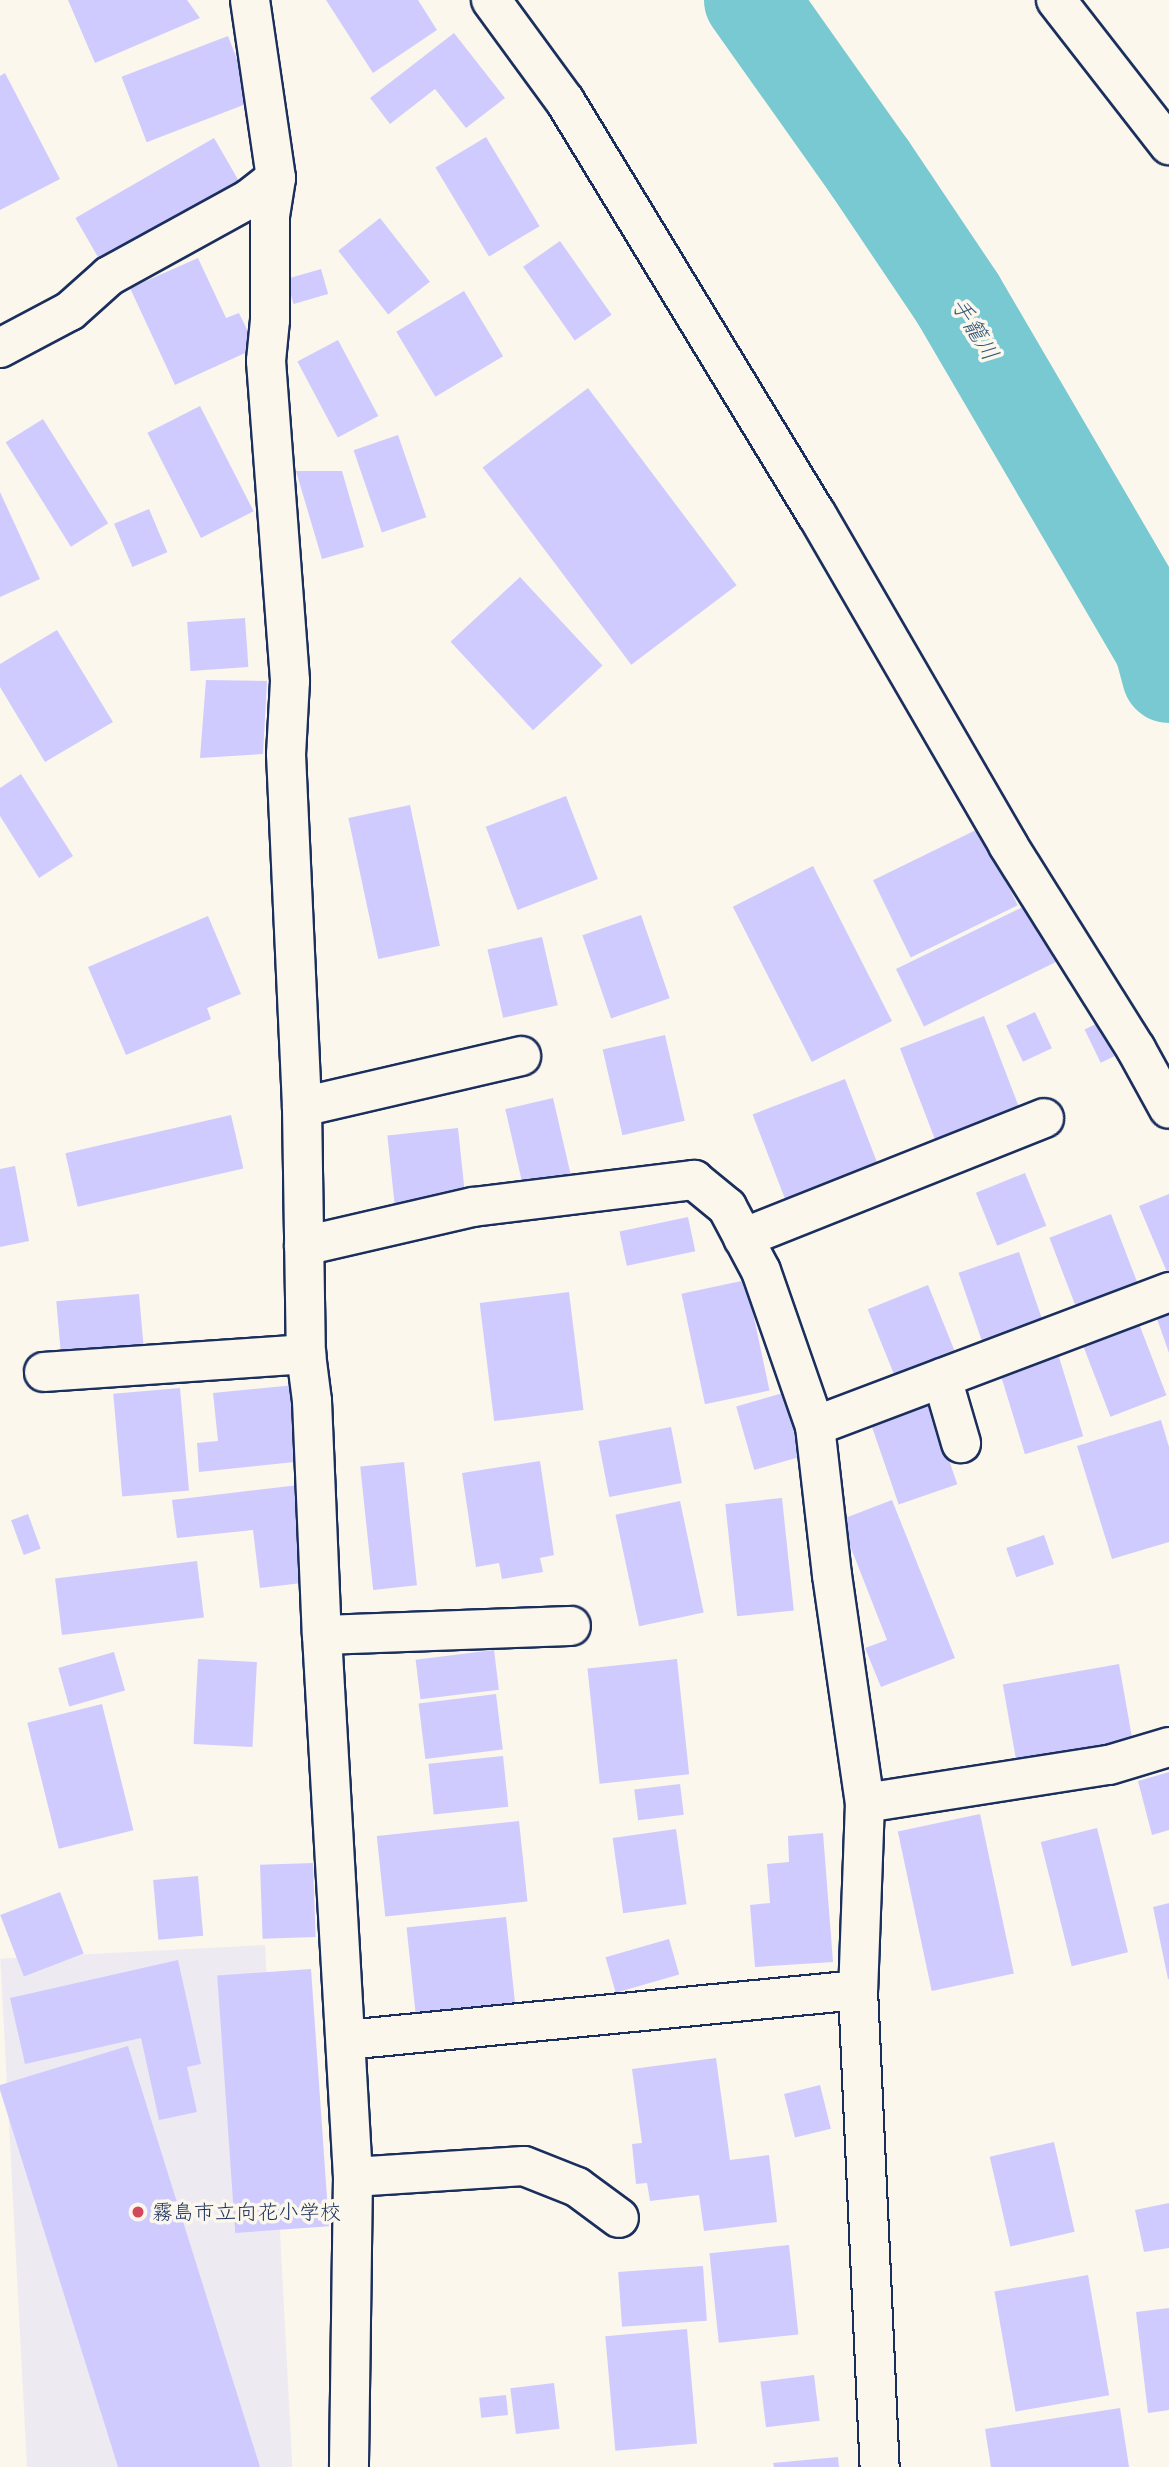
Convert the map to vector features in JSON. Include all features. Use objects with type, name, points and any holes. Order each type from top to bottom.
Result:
[{"type":"street","points":[[250,0],[276,178],[270,216],[270,320],[266,361],[290,681],[286,754],[302,1107],[306,1354],[313,1401],[322,1635],[353,2177],[349,2467]]},
{"type":"street","points":[[491,0],[572,113],[817,515],[1008,845],[1136,1049],[1169,1109]]},
{"type":"street","points":[[1056,0],[1169,145]]},
{"type":"street","points":[[0,348],[70,311],[109,276],[248,199],[276,178]]},
{"type":"street","points":[[302,1107],[522,1056]]},
{"type":"street","points":[[743,1238],[1044,1118]]},
{"type":"street","points":[[304,1246],[472,1207],[694,1180],[727,1207],[761,1271],[815,1426],[832,1575],[865,1803],[858,1990],[880,2467]]},
{"type":"street","points":[[815,1426],[1169,1292]]},
{"type":"street","points":[[44,1372],[306,1354]]},
{"type":"street","points":[[942,1378],[961,1443]]},
{"type":"street","points":[[322,1635],[571,1626]]},
{"type":"street","points":[[865,1803],[1109,1765],[1169,1747]]},
{"type":"street","points":[[346,2040],[858,1990]]},
{"type":"street","points":[[353,2177],[524,2166],[577,2188],[619,2218]]},
{"type":"shaded area","name":"霧島市立向花小学校","points":[[265,1945],[292,2467],[27,2467],[0,1959]]},
{"type":"building","points":[[68,0],[187,0],[200,18],[95,63]]},
{"type":"building","points":[[326,0],[418,0],[437,30],[373,73]]},
{"type":"building","points":[[454,33],[505,98],[466,128],[435,89],[390,124],[370,98]]},
{"type":"building","points":[[228,36],[253,101],[147,142],[122,77]]},
{"type":"building","points":[[5,73],[60,179],[0,210],[0,76]]},
{"type":"building","points":[[486,137],[540,226],[489,257],[435,167]]},
{"type":"building","points":[[214,138],[249,199],[110,279],[75,218]]},
{"type":"building","points":[[380,218],[430,282],[388,314],[338,251]]},
{"type":"building","points":[[560,241],[612,315],[575,341],[523,267]]},
{"type":"building","points":[[198,258],[226,318],[239,313],[256,348],[175,385],[130,288]]},
{"type":"building","points":[[321,269],[328,294],[294,304],[286,279]]},
{"type":"building","points":[[464,291],[503,356],[435,397],[396,332]]},
{"type":"building","points":[[338,340],[378,416],[338,438],[297,362]]},
{"type":"building","points":[[588,388],[737,585],[631,665],[483,467]]},
{"type":"building","points":[[200,406],[254,511],[201,538],[147,433]]},
{"type":"building","points":[[43,419],[108,523],[71,547],[6,442]]},
{"type":"building","points":[[398,435],[426,517],[382,533],[354,450]]},
{"type":"building","points":[[296,471],[342,471],[364,547],[322,559]]},
{"type":"building","points":[[0,492],[40,579],[0,597]]},
{"type":"building","points":[[149,509],[167,552],[132,567],[114,524]]},
{"type":"building","points":[[520,577],[603,665],[533,730],[451,642]]},
{"type":"building","points":[[245,618],[248,667],[191,671],[187,622]]},
{"type":"building","points":[[57,630],[113,722],[45,762],[0,687],[0,664]]},
{"type":"building","points":[[206,680],[267,681],[263,754],[200,758]]},
{"type":"building","points":[[21,774],[73,856],[39,878],[0,816],[0,788]]},
{"type":"building","points":[[566,796],[598,879],[518,910],[486,827]]},
{"type":"building","points":[[410,805],[440,946],[378,959],[348,818]]},
{"type":"building","points":[[980,828],[1018,905],[911,957],[873,880]]},
{"type":"building","points":[[813,866],[892,1021],[812,1062],[733,907]]},
{"type":"building","points":[[1029,904],[1057,962],[924,1026],[896,969]]},
{"type":"building","points":[[641,915],[670,998],[611,1018],[582,935]]},
{"type":"building","points":[[208,916],[241,994],[207,1008],[211,1019],[126,1055],[88,967]]},
{"type":"building","points":[[542,937],[558,1005],[503,1018],[487,950]]},
{"type":"building","points":[[1035,1012],[1052,1048],[1023,1062],[1006,1026]]},
{"type":"building","points":[[984,1016],[1021,1113],[937,1145],[900,1048]]},
{"type":"building","points":[[1098,1023],[1114,1056],[1101,1063],[1085,1030]]},
{"type":"building","points":[[665,1035],[685,1121],[622,1135],[603,1049]]},
{"type":"building","points":[[845,1079],[878,1166],[786,1201],[753,1114]]},
{"type":"building","points":[[553,1098],[573,1183],[525,1194],[505,1109]]},
{"type":"building","points":[[231,1115],[243,1169],[78,1207],[65,1153]]},
{"type":"building","points":[[458,1128],[466,1200],[395,1207],[387,1135]]},
{"type":"building","points":[[15,1166],[29,1241],[0,1247],[0,1169]]},
{"type":"building","points":[[1025,1173],[1046,1226],[997,1246],[976,1193]]},
{"type":"building","points":[[1169,1194],[1169,1277],[1139,1206]]},
{"type":"building","points":[[1111,1214],[1139,1288],[1078,1311],[1049,1238]]},
{"type":"building","points":[[688,1217],[695,1251],[627,1266],[620,1232]]},
{"type":"building","points":[[1019,1252],[1043,1323],[983,1344],[958,1273]]},
{"type":"building","points":[[746,1280],[769,1391],[705,1404],[681,1294]]},
{"type":"building","points":[[928,1285],[955,1352],[895,1376],[868,1309]]},
{"type":"building","points":[[569,1292],[584,1410],[494,1421],[480,1303]]},
{"type":"building","points":[[139,1294],[144,1347],[61,1354],[56,1301]]},
{"type":"building","points":[[1169,1311],[1169,1353],[1156,1316]]},
{"type":"building","points":[[1136,1316],[1166,1395],[1110,1417],[1080,1338]]},
{"type":"building","points":[[1059,1357],[1083,1436],[1025,1454],[1001,1375]]},
{"type":"building","points":[[305,1384],[313,1460],[199,1472],[197,1443],[218,1441],[213,1393]]},
{"type":"building","points":[[180,1388],[189,1491],[122,1496],[113,1394]]},
{"type":"building","points":[[790,1391],[808,1454],[754,1470],[736,1406]]},
{"type":"building","points":[[929,1402],[957,1484],[899,1504],[870,1422]]},
{"type":"building","points":[[1161,1420],[1169,1447],[1169,1542],[1112,1559],[1077,1446]]},
{"type":"building","points":[[671,1427],[682,1483],[609,1497],[598,1441]]},
{"type":"building","points":[[540,1461],[554,1555],[540,1558],[543,1572],[502,1579],[499,1563],[476,1567],[462,1473]]},
{"type":"building","points":[[404,1462],[417,1585],[373,1590],[360,1467]]},
{"type":"building","points":[[299,1485],[310,1582],[260,1588],[253,1530],[177,1538],[172,1500]]},
{"type":"building","points":[[782,1498],[794,1610],[737,1616],[725,1504]]},
{"type":"building","points":[[892,1500],[955,1658],[881,1687],[865,1648],[887,1640],[840,1520]]},
{"type":"building","points":[[680,1501],[704,1613],[639,1626],[615,1515]]},
{"type":"building","points":[[28,1514],[41,1549],[24,1555],[11,1520]]},
{"type":"building","points":[[1044,1535],[1054,1564],[1016,1577],[1006,1548]]},
{"type":"building","points":[[197,1561],[204,1618],[62,1635],[55,1578]]},
{"type":"building","points":[[494,1650],[499,1690],[420,1699],[416,1660]]},
{"type":"building","points":[[114,1652],[125,1690],[69,1706],[58,1668]]},
{"type":"building","points":[[198,1659],[257,1662],[252,1747],[194,1744]]},
{"type":"building","points":[[677,1659],[689,1774],[600,1784],[587,1668]]},
{"type":"building","points":[[1119,1664],[1133,1743],[1017,1763],[1003,1684]]},
{"type":"building","points":[[496,1694],[503,1750],[425,1759],[419,1704]]},
{"type":"building","points":[[102,1704],[133,1830],[59,1849],[27,1723]]},
{"type":"building","points":[[503,1756],[508,1807],[434,1815],[428,1764]]},
{"type":"building","points":[[1169,1772],[1169,1830],[1152,1835],[1138,1781]]},
{"type":"building","points":[[680,1784],[684,1815],[638,1820],[634,1790]]},
{"type":"building","points":[[980,1814],[1014,1973],[932,1991],[898,1831]]},
{"type":"building","points":[[519,1821],[527,1902],[385,1917],[377,1836]]},
{"type":"building","points":[[1097,1828],[1128,1952],[1072,1966],[1041,1842]]},
{"type":"building","points":[[676,1829],[687,1904],[623,1913],[613,1838]]},
{"type":"building","points":[[823,1833],[833,1962],[755,1967],[750,1905],[770,1903],[767,1864],[789,1862],[788,1836]]},
{"type":"building","points":[[313,1863],[316,1937],[263,1939],[260,1865]]},
{"type":"building","points":[[198,1876],[203,1936],[158,1940],[153,1880]]},
{"type":"building","points":[[60,1892],[84,1954],[24,1977],[0,1915]]},
{"type":"building","points":[[1169,1903],[1169,1979],[1168,1979],[1153,1907]]},
{"type":"building","points":[[506,1917],[516,2008],[416,2018],[407,1927]]},
{"type":"building","points":[[669,1939],[679,1975],[616,1993],[606,1957]]},
{"type":"building","points":[[178,1960],[201,2064],[187,2067],[197,2112],[159,2120],[141,2038],[25,2064],[10,1998]]},
{"type":"building","points":[[311,1969],[329,2226],[235,2233],[217,1976]]},
{"type":"building","points":[[128,2046],[260,2467],[118,2467],[0,2085]]},
{"type":"building","points":[[716,2058],[730,2160],[769,2155],[777,2222],[704,2231],[699,2195],[650,2201],[647,2183],[636,2184],[632,2144],[642,2143],[632,2069]]},
{"type":"building","points":[[820,2085],[831,2129],[795,2138],[784,2094]]},
{"type":"building","points":[[1054,2142],[1075,2232],[1010,2246],[990,2157]]},
{"type":"building","points":[[1169,2203],[1169,2248],[1144,2252],[1135,2210]]},
{"type":"building","points":[[789,2245],[798,2335],[719,2343],[709,2253]]},
{"type":"building","points":[[703,2266],[707,2321],[622,2327],[618,2272]]},
{"type":"building","points":[[1088,2275],[1109,2395],[1016,2412],[994,2291]]},
{"type":"building","points":[[1169,2308],[1169,2410],[1148,2413],[1136,2312]]},
{"type":"building","points":[[687,2329],[697,2444],[615,2451],[605,2336]]},
{"type":"building","points":[[814,2375],[820,2421],[766,2427],[760,2382]]},
{"type":"building","points":[[554,2383],[560,2429],[516,2434],[510,2388]]},
{"type":"building","points":[[506,2395],[508,2415],[481,2418],[479,2398]]},
{"type":"building","points":[[1120,2408],[1129,2467],[991,2467],[985,2429]]},
{"type":"building","points":[[838,2457],[839,2467],[774,2467],[773,2463]]},
{"type":"waterway","name":"手籠川","points":[[751,0],[870,168],[958,299],[1161,646],[1169,676]]},
{"type":"place","name":"霧島市立向花小学校","points":[[138,2212]]}]
